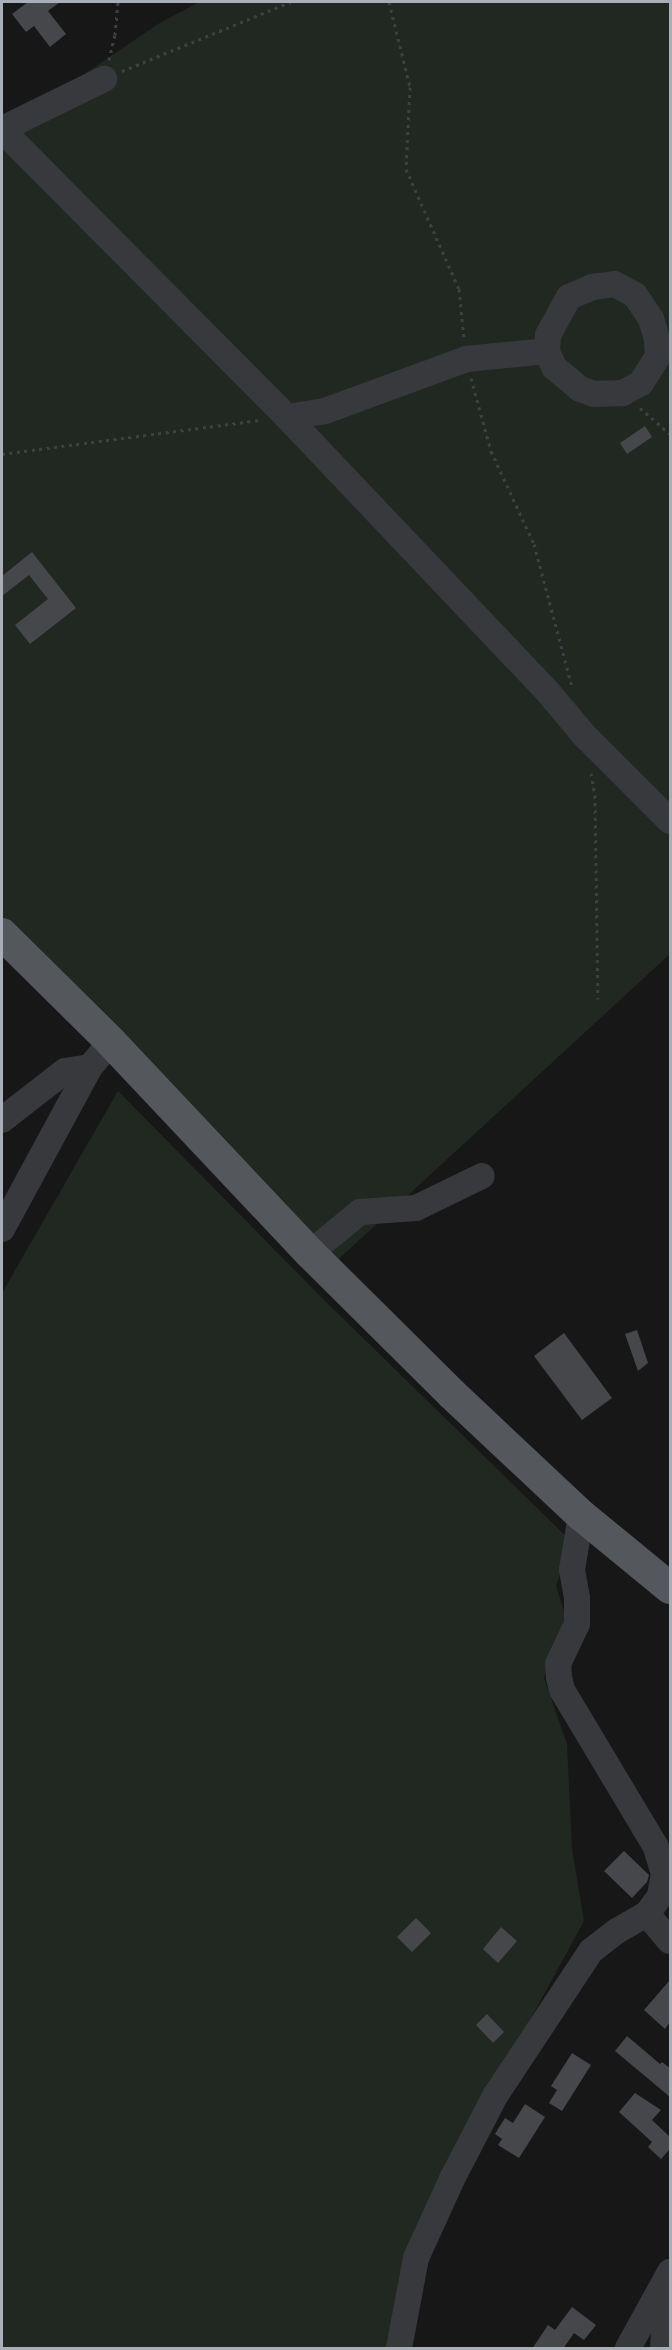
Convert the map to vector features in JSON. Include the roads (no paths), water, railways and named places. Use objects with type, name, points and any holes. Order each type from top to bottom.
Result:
[{"type":"main road","points":[[2,934],[111,1042],[310,1253],[452,1394],[581,1515],[670,1588]]},
{"type":"street","points":[[104,79],[2,129],[287,417],[548,692],[584,735],[670,821]]},
{"type":"street","points":[[632,388],[658,356],[657,339],[651,319],[635,295],[615,284],[592,287],[569,297],[548,334],[546,351],[554,367],[580,389],[594,394],[632,388],[670,373]]},
{"type":"street","points":[[287,417],[325,411],[466,359],[546,351]]},
{"type":"street","points":[[2,1229],[90,1067],[111,1042]]},
{"type":"street","points":[[2,1120],[65,1071],[90,1067]]},
{"type":"street","points":[[310,1253],[360,1212],[416,1208],[482,1176]]},
{"type":"street","points":[[399,2349],[416,2258],[452,2179],[495,2096],[591,1951],[617,1931],[647,1914],[660,1896],[664,1874],[656,1847],[562,1690],[559,1677],[558,1664],[578,1624],[577,1598],[572,1570],[581,1515]]},
{"type":"street","points":[[647,1914],[670,1941]]},
{"type":"street","points":[[628,2349],[669,2273]]},
{"type":"street","points":[[663,2349],[669,2273]]}]
